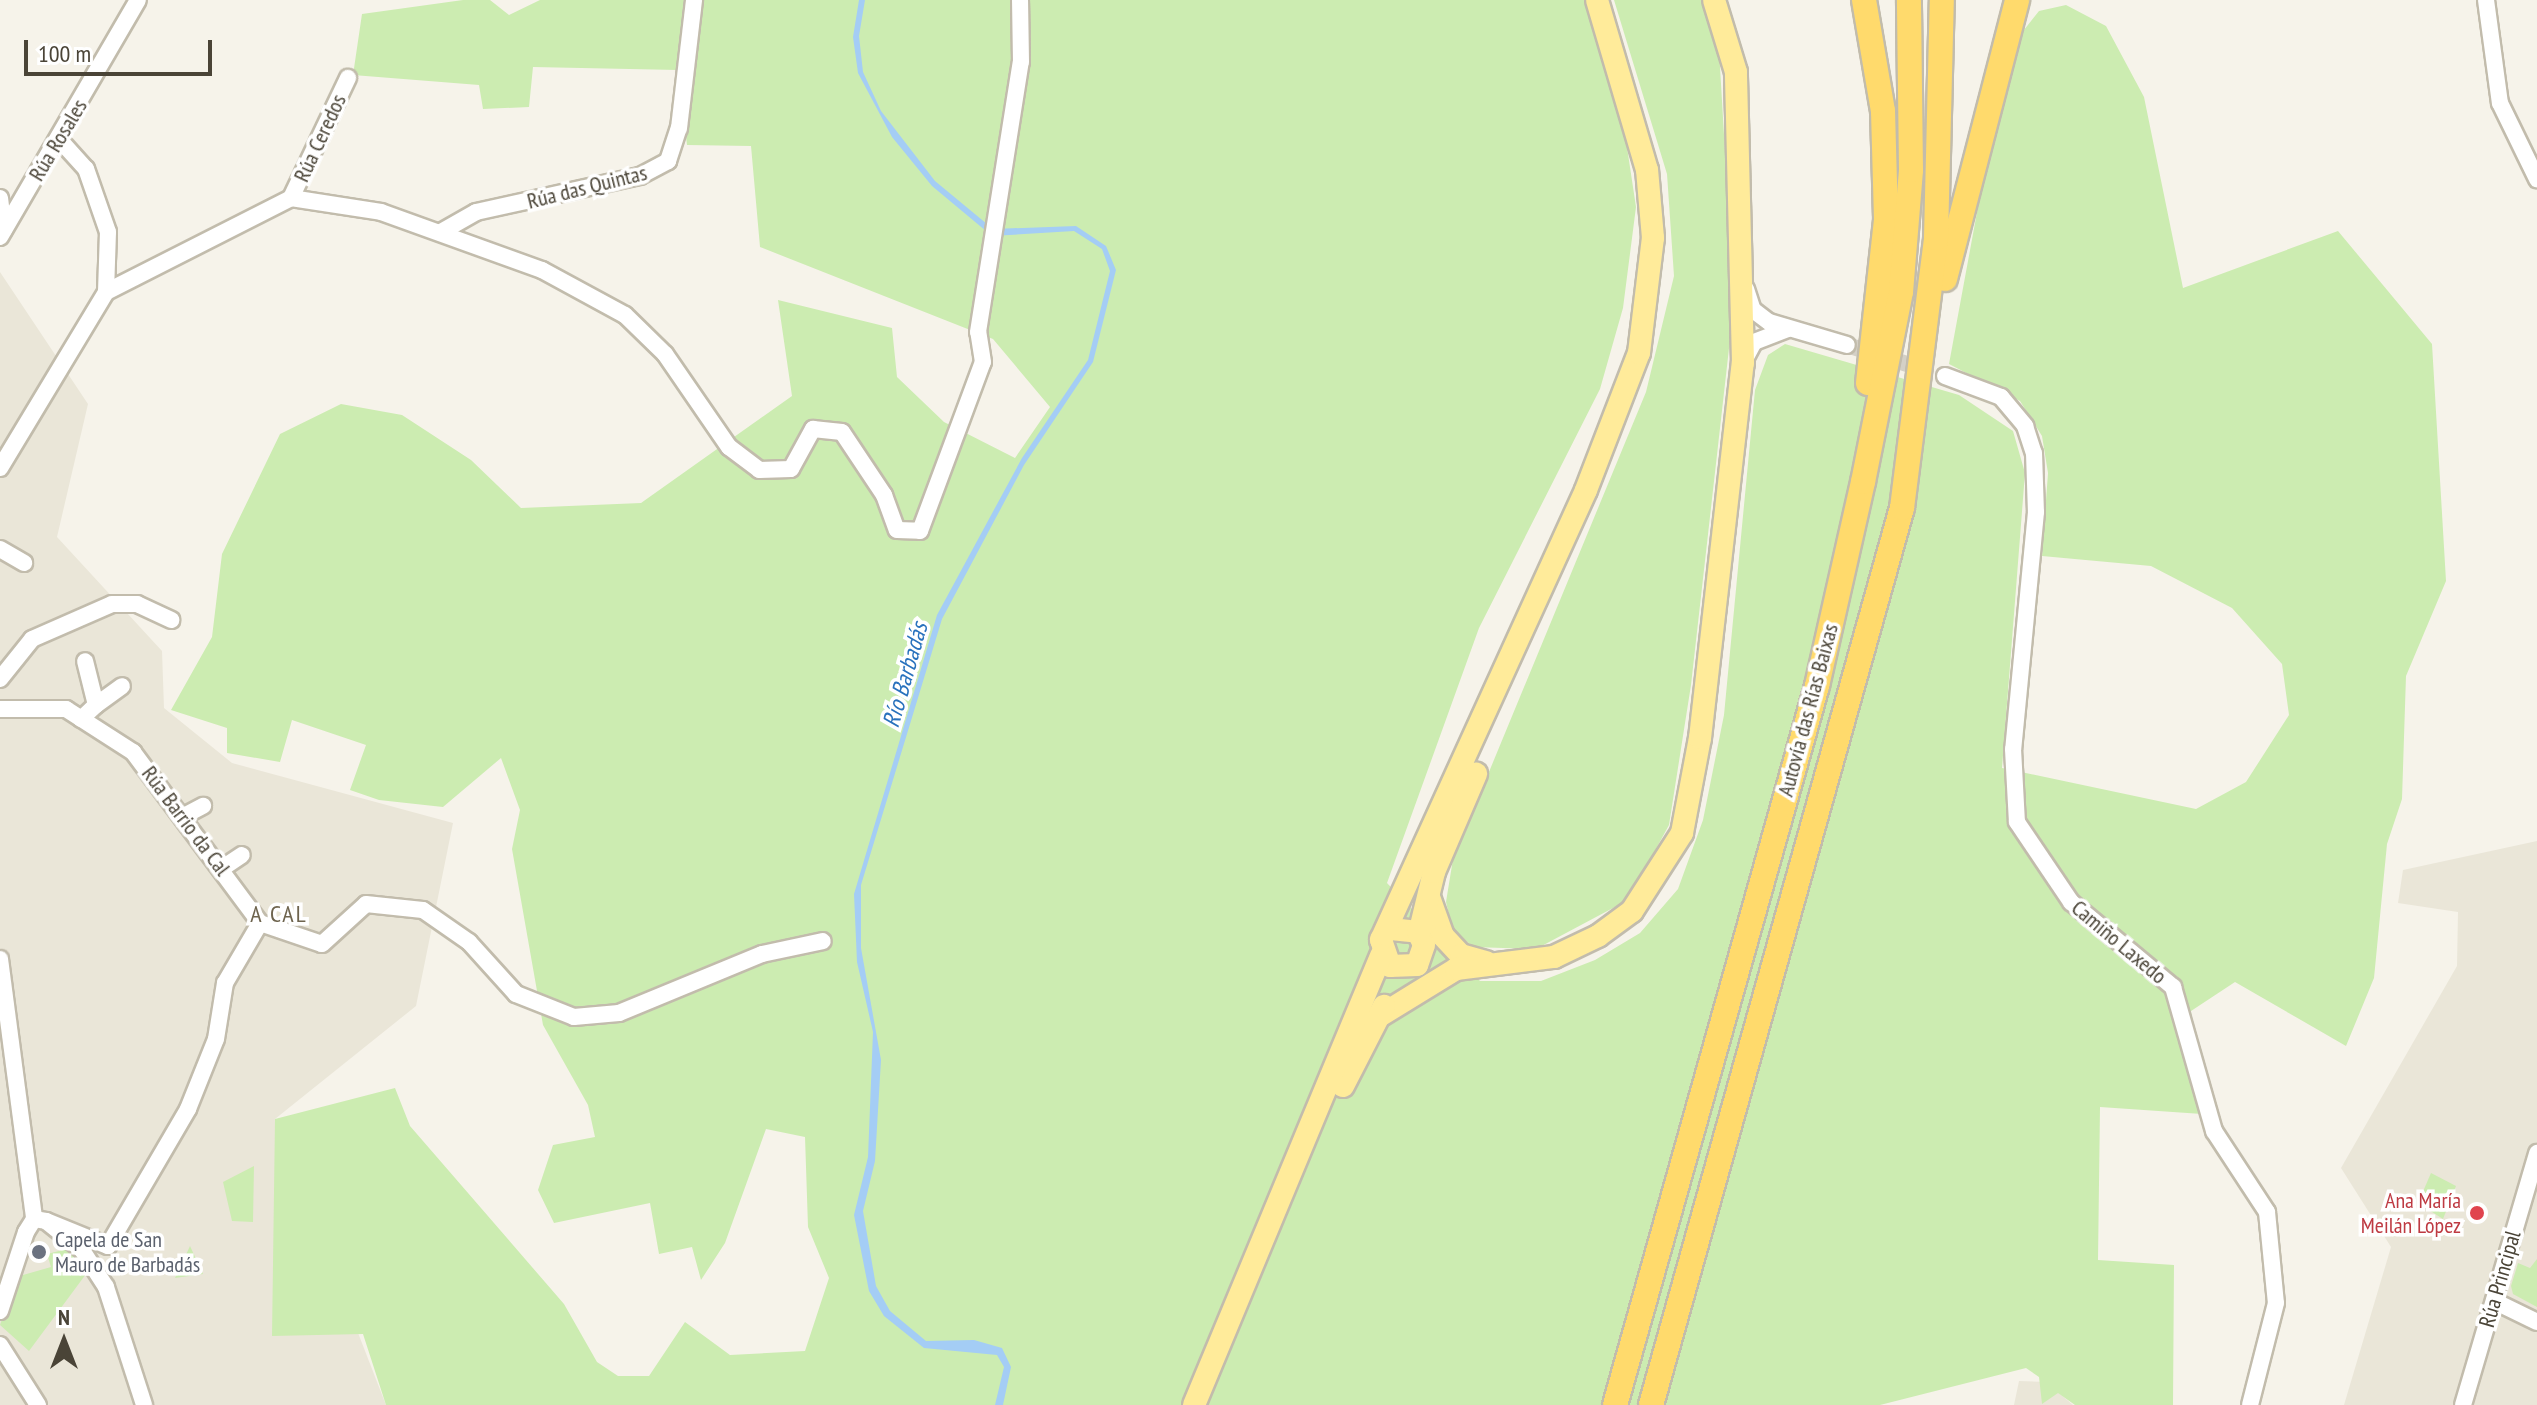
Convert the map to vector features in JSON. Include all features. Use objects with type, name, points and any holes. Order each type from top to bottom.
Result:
[{"type":"highway","points":[[1794,762],[1868,387],[1886,220],[1883,111],[1864,0]]},
{"type":"highway","name":"Autovía das Rías Baixas","points":[[1615,1405],[1838,603],[1901,292],[1911,170],[1909,0]]},
{"type":"highway","name":"Autovía das Rías Baixas","points":[[1651,1405],[1865,659],[1902,508],[1917,402],[1945,119],[1942,0]]},
{"type":"highway","points":[[1917,402],[2017,0]]},
{"type":"main road","points":[[1194,1405],[1391,929],[1586,490],[1639,353],[1653,238],[1647,170],[1597,0]]},
{"type":"main road","points":[[1381,955],[1407,969],[1458,962],[1495,964],[1554,957],[1598,936],[1632,911],[1682,833],[1700,738],[1743,363],[1746,287],[1736,72],[1714,0]]},
{"type":"main road","points":[[1257,1259],[1378,1017],[1407,969],[1422,959],[1421,938],[1429,893],[1564,567],[1586,490]]},
{"type":"main road","points":[[1429,893],[1434,919],[1458,962]]},
{"type":"main road","points":[[1391,929],[1421,938],[1458,962]]},
{"type":"main road","points":[[1378,1017],[1458,962]]},
{"type":"street","name":"Rúa Rosales","points":[[2,234],[138,0]]},
{"type":"street","name":"Rúa das Quintas","points":[[441,232],[476,212],[640,176],[668,161],[679,128],[694,0]]},
{"type":"street","points":[[106,292],[291,198],[355,204],[441,232],[605,302],[665,354],[729,447],[759,470],[791,469],[813,429],[824,425],[861,453],[897,530],[920,531],[983,362],[978,332],[997,233],[1021,62],[1020,0]]},
{"type":"street","points":[[2486,0],[2500,103],[2537,179]]},
{"type":"street","name":"Rúa Ceredos","points":[[291,198],[348,78]]},
{"type":"street","points":[[0,468],[106,292],[108,232],[86,169],[59,139]]},
{"type":"street","points":[[0,198],[2,234]]},
{"type":"street","points":[[1746,287],[1753,310],[1768,327]]},
{"type":"street","points":[[1744,326],[1790,328],[1847,345]]},
{"type":"street","points":[[1743,363],[1768,327]]},
{"type":"street","name":"Camiño Laxedo","points":[[1945,376],[2001,397],[2025,426],[2034,453],[2036,512],[2013,749],[2017,822],[2071,902],[2173,987],[2214,1131],[2267,1212],[2276,1303],[2250,1405]]},
{"type":"street","points":[[0,549],[24,563]]},
{"type":"street","points":[[0,679],[32,639],[112,604],[137,604],[172,620]]},
{"type":"street","points":[[85,661],[96,705]]},
{"type":"street","points":[[81,719],[122,686]]},
{"type":"street","name":"Rúa Barrio da Cal","points":[[0,709],[54,706],[81,719],[137,756],[260,923]]},
{"type":"street","points":[[182,817],[203,806]]},
{"type":"street","points":[[221,869],[242,855]]},
{"type":"street","points":[[40,1220],[108,1246],[188,1109],[216,1039],[225,983],[260,923],[322,944],[366,904],[423,910],[469,942],[516,994],[574,1017],[619,1013],[762,954],[823,941]]},
{"type":"street","points":[[0,959],[40,1220],[0,1311]]},
{"type":"street","name":"Rúa Principal","points":[[2463,1405],[2537,1153]]},
{"type":"street","points":[[40,1220],[82,1250],[106,1287],[144,1405]]},
{"type":"street","points":[[2494,1301],[2537,1322]]},
{"type":"street","points":[[0,1345],[38,1405]]},
{"type":"shaded area","points":[[0,272],[88,404],[57,537],[162,651],[164,708],[232,763],[453,823],[416,1006],[275,1119],[386,1405],[0,1405]]},
{"type":"shaded area","points":[[2537,841],[2537,1405],[2344,1405],[2391,1247],[2341,1168],[2457,966],[2458,912],[2398,903],[2403,870]]},
{"type":"shaded area","points":[[2019,1381],[2046,1382],[2073,1405],[2014,1405]]},
{"type":"green space","points":[[463,0],[490,0],[509,15],[540,0],[1586,0],[1625,134],[1636,207],[1623,308],[1600,389],[1479,628],[1387,883],[1480,981],[1541,981],[1595,960],[1640,933],[1678,889],[1703,820],[1724,715],[1755,390],[1768,355],[1785,344],[1959,395],[2013,431],[2025,473],[2002,768],[2196,809],[2246,782],[2289,715],[2282,664],[2232,608],[2151,566],[2042,556],[2048,473],[2042,436],[2020,401],[1949,364],[1987,158],[2020,35],[2039,11],[2066,5],[2106,26],[2144,97],[2183,288],[2338,231],[2432,344],[2446,581],[2406,676],[2402,799],[2387,844],[2374,978],[2346,1046],[2235,982],[2191,1011],[2202,1114],[2100,1107],[2098,1260],[2174,1265],[2173,1405],[2075,1405],[2058,1393],[2042,1404],[2039,1377],[2026,1368],[1880,1405],[386,1405],[363,1334],[272,1336],[275,1119],[395,1088],[410,1126],[564,1304],[597,1362],[618,1376],[649,1376],[685,1322],[730,1355],[805,1351],[829,1278],[808,1227],[805,1137],[766,1129],[725,1243],[701,1280],[692,1247],[659,1254],[650,1203],[554,1223],[538,1190],[553,1145],[595,1137],[588,1105],[543,1025],[512,849],[520,810],[501,758],[443,807],[379,800],[350,790],[366,745],[292,720],[280,762],[227,753],[227,728],[171,710],[212,637],[222,554],[280,434],[341,404],[402,415],[471,460],[521,508],[641,503],[792,396],[778,300],[892,328],[897,377],[944,422],[1015,458],[1050,407],[993,339],[760,247],[751,146],[687,145],[678,70],[533,67],[529,107],[483,109],[479,85],[353,75],[362,14]]},
{"type":"green space","points":[[1614,0],[1702,0],[1719,50],[1734,304],[1691,685],[1669,825],[1628,900],[1536,949],[1473,947],[1452,928],[1446,902],[1453,859],[1646,392],[1674,276],[1667,174]]},
{"type":"green space","points":[[254,1166],[253,1222],[232,1221],[223,1182]]},
{"type":"green space","points":[[2431,1173],[2456,1186],[2443,1219],[2418,1203]]},
{"type":"green space","points":[[190,1246],[203,1274],[175,1278]]},
{"type":"green space","points":[[71,1248],[89,1270],[29,1351],[0,1325],[16,1277],[51,1267],[47,1254]]},
{"type":"green space","points":[[2537,1259],[2537,1307],[2513,1294],[2511,1286],[2518,1263],[2530,1268]]},
{"type":"water","points":[[859,0],[865,0],[859,36],[863,72],[881,111],[935,181],[993,229],[1076,226],[1106,246],[1116,270],[1093,362],[1024,465],[942,619],[861,885],[861,948],[881,1060],[875,1161],[863,1211],[876,1286],[890,1311],[926,1341],[974,1340],[1002,1348],[1011,1367],[1003,1405],[995,1405],[1004,1367],[997,1355],[924,1348],[884,1316],[869,1291],[854,1215],[868,1157],[873,1032],[857,962],[854,894],[937,615],[1022,458],[1088,360],[1110,271],[1102,249],[1074,231],[992,236],[932,186],[892,137],[858,73],[853,37]]},
{"type":"tunnel","points":[[1847,345],[1945,376]]},
{"type":"place","name":"Ana María Meilán López","points":[[2477,1213]]},
{"type":"place","name":"Capela de San Mauro de Barbadás","points":[[39,1252]]},
{"type":"district","name":"A CAL","points":[[279,914]]},
{"type":"water label","name":"Río Barbadás","points":[[905,675]]}]
